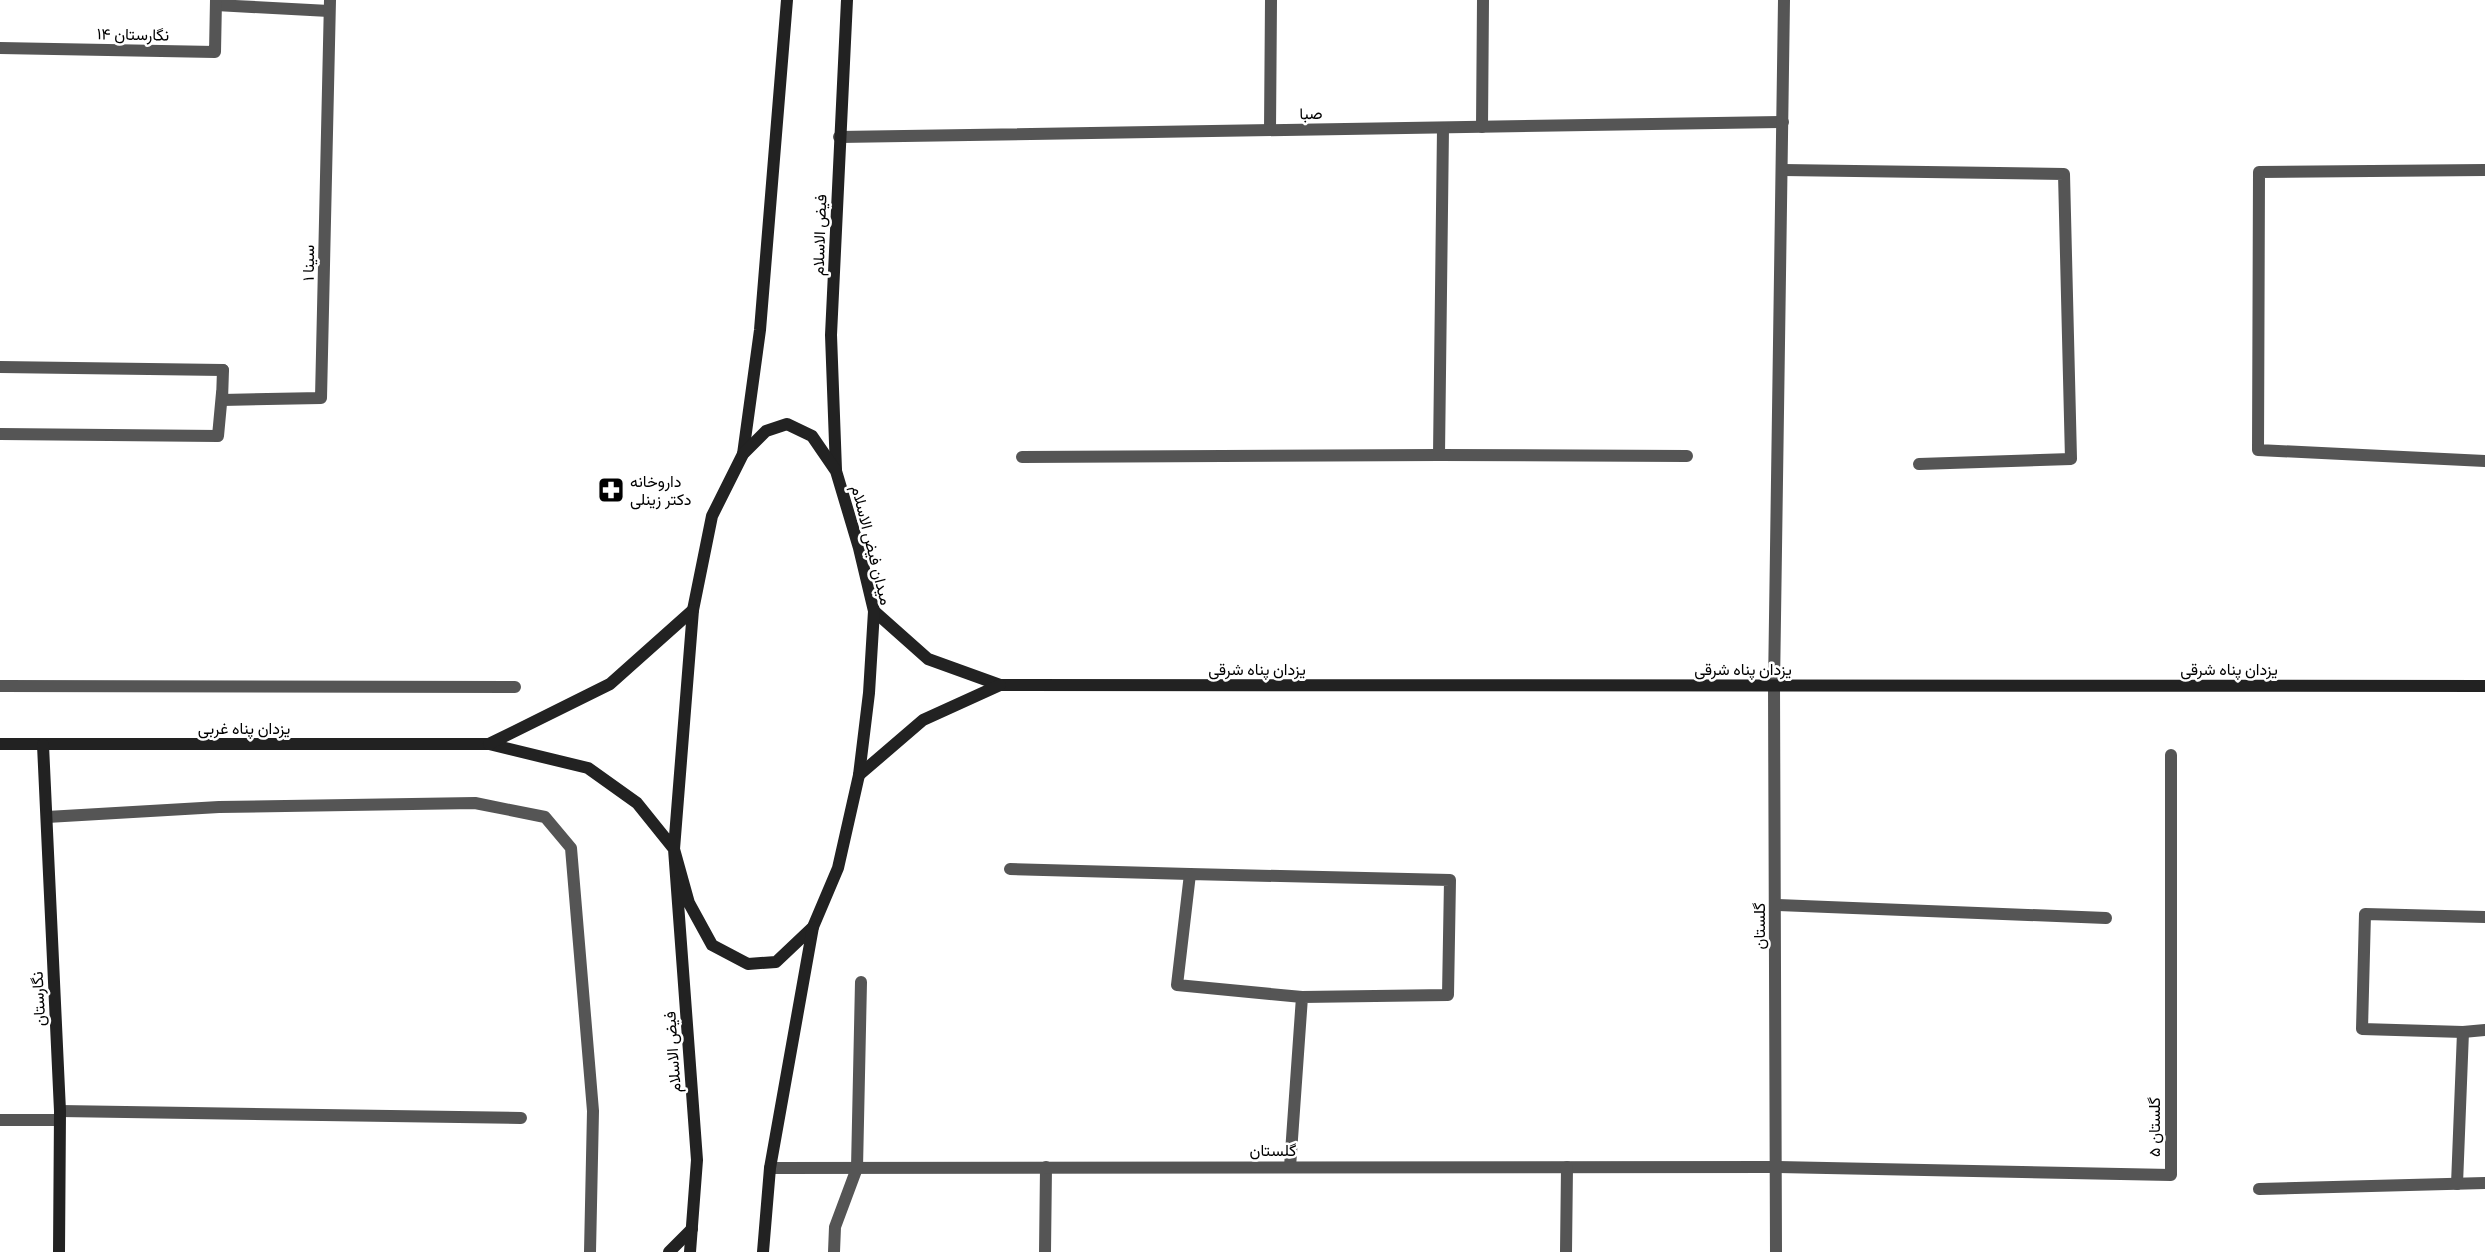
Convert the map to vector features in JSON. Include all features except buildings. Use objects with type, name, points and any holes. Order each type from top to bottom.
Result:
[{"type":"street","points":[[743,454],[760,330],[787,0]]},
{"type":"street","name":"فیض الاسلام","points":[[836,471],[831,335],[847,0]]},
{"type":"street","points":[[1270,130],[1271,0]]},
{"type":"street","points":[[1482,127],[1484,0]]},
{"type":"street","name":"گلستان","points":[[1776,1252],[1774,686],[1784,0]]},
{"type":"street","points":[[216,3],[329,5]]},
{"type":"street","name":"نگارستان ۱۴","points":[[0,48],[215,52],[216,3]]},
{"type":"street","name":"سینا ۱","points":[[224,370],[222,400],[321,398],[329,5]]},
{"type":"street","name":"صبا","points":[[839,137],[1783,122]]},
{"type":"street","points":[[1438,455],[1443,128]]},
{"type":"street","points":[[1783,170],[2064,174],[2071,459],[1918,464]]},
{"type":"street","points":[[2485,170],[2259,172],[2258,450],[2485,460]]},
{"type":"street","points":[[0,367],[224,370],[218,436],[0,434]]},
{"type":"street","name":"میدان فیض الاسلام","points":[[787,424],[812,436],[836,471],[859,548],[874,611],[869,693],[859,775],[838,868],[813,927],[776,962],[748,964],[712,945],[689,903],[674,849],[693,610],[712,516],[743,454],[766,431],[787,424]]},
{"type":"street","points":[[1022,457],[1687,456]]},
{"type":"street","name":"یزدان پناه غربی","points":[[489,744],[610,684],[693,610]]},
{"type":"street","name":"یزدان پناه شرقی","points":[[874,611],[928,659],[1000,685],[2485,686]]},
{"type":"street","name":"یزدان پناه شرقی","points":[[859,775],[923,720],[1000,685]]},
{"type":"street","points":[[0,686],[515,687]]},
{"type":"street","name":"یزدان پناه غربی","points":[[0,744],[489,744],[588,768],[637,803],[674,849]]},
{"type":"street","name":"نگارستان","points":[[43,745],[60,1115],[59,1252]]},
{"type":"street","name":"گلستان ۵","points":[[1776,1167],[2171,1175],[2171,755]]},
{"type":"street","points":[[47,817],[219,807],[475,803],[545,817],[571,848],[593,1111],[590,1252]]},
{"type":"street","name":"فیض الاسلام","points":[[674,849],[697,1160],[690,1252]]},
{"type":"street","points":[[1010,869],[1450,880],[1448,995],[1302,997],[1177,985],[1191,874]]},
{"type":"street","points":[[1775,905],[2106,918]]},
{"type":"street","points":[[2485,917],[2365,914],[2362,1029],[2463,1032],[2485,1030]]},
{"type":"street","points":[[764,1252],[770,1168],[813,927]]},
{"type":"street","points":[[834,1252],[835,1227],[857,1168],[861,982]]},
{"type":"street","points":[[1290,1167],[1302,997]]},
{"type":"street","points":[[2457,1184],[2463,1032]]},
{"type":"street","points":[[0,1120],[60,1115],[521,1118]]},
{"type":"street","points":[[1045,1252],[1046,1167]]},
{"type":"street","points":[[1566,1252],[1567,1167]]},
{"type":"street","name":"گلستان","points":[[770,1168],[1776,1167]]},
{"type":"street","points":[[2259,1188],[2485,1183]]},
{"type":"street","points":[[669,1252],[692,1229]]},
{"type":"place","name":"داروخانه دکتر زینلی","points":[[611,490]]}]
